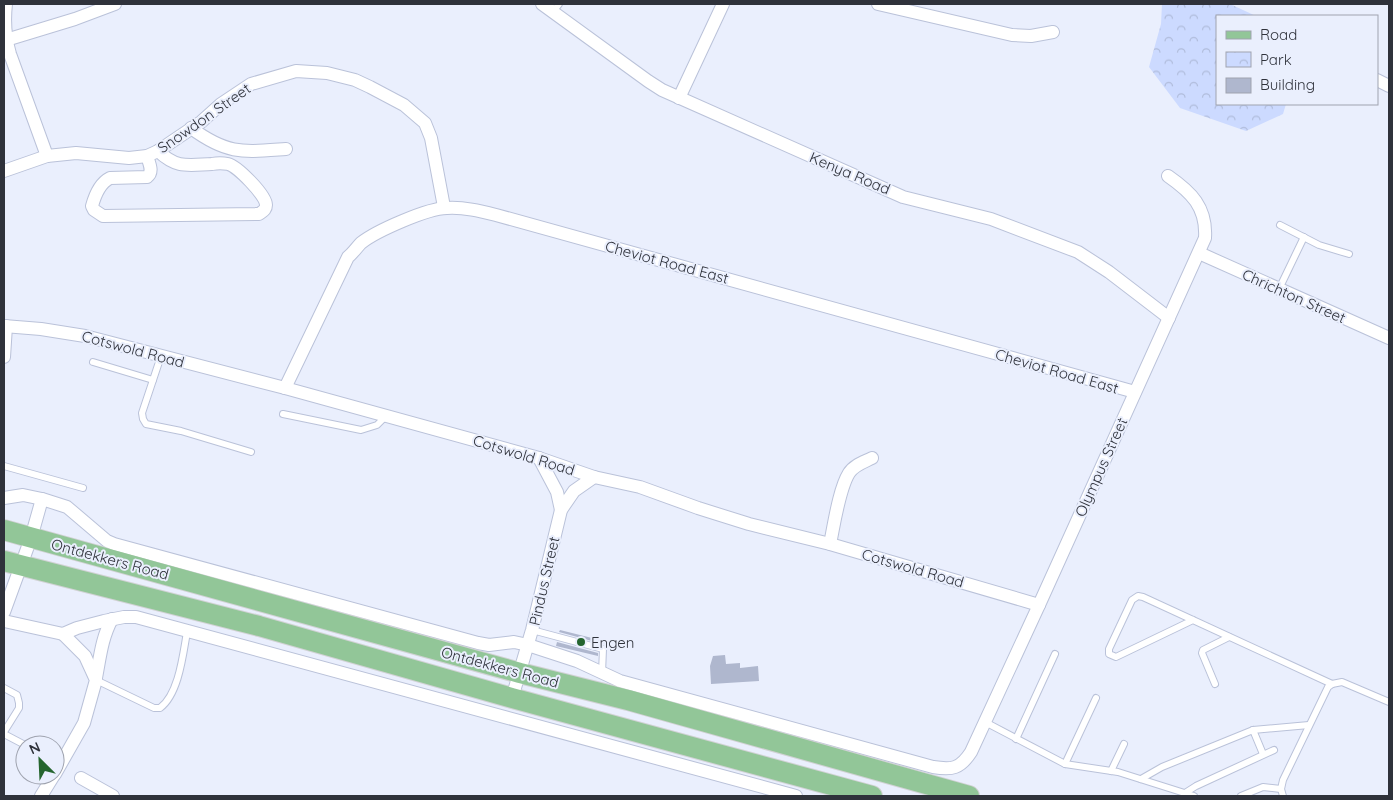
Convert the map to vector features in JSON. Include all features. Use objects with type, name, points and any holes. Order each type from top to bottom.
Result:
[{"type":"main road","name":"Ontdekkers Road","points":[[4,530],[520,673],[628,700],[969,796]]},
{"type":"main road","name":"Ontdekkers Road","points":[[13,563],[259,626],[512,698],[872,796]]},
{"type":"street","points":[[6,4],[4,20],[6,40],[47,156]]},
{"type":"street","points":[[6,40],[74,20],[115,4]]},
{"type":"street","name":"Kenya Road","points":[[542,4],[556,8],[648,81],[679,98],[903,197],[991,218],[1078,252],[1110,272],[1169,318]]},
{"type":"street","points":[[679,98],[722,4]]},
{"type":"street","points":[[878,4],[909,8],[1012,35],[1031,36],[1053,32]]},
{"type":"street","name":"Snowdon Street","points":[[4,171],[47,156],[76,153],[128,158],[153,154],[191,128],[220,104],[251,84],[296,71],[327,73],[355,80],[404,105],[425,123],[431,138],[444,208]]},
{"type":"street","points":[[191,128],[209,142],[231,150],[246,152],[286,149]]},
{"type":"street","points":[[153,154],[174,163],[186,165],[225,163],[235,167],[262,194],[266,205],[265,210],[260,214],[103,216],[94,210],[92,206],[94,200],[106,180],[110,178],[147,177],[151,172],[153,154]]},
{"type":"street","name":"Olympus Street","points":[[962,764],[971,752],[985,722],[1199,253],[1205,231],[1202,213],[1194,198],[1184,187],[1168,176]]},
{"type":"street","name":"Cheviot Road East","points":[[284,388],[348,258],[361,243],[382,230],[404,221],[444,208],[466,208],[1135,392]]},
{"type":"street","name":"Chrichton Street","points":[[1199,253],[1389,338]]},
{"type":"street","points":[[4,357],[5,326]]},
{"type":"street","name":"Cotswold Road","points":[[5,326],[85,336],[284,388],[539,458],[594,477],[640,486],[698,508],[749,524],[830,544],[1039,605]]},
{"type":"street","points":[[539,458],[557,492],[561,510]]},
{"type":"street","points":[[830,544],[844,484],[856,465],[872,458]]},
{"type":"street","name":"Pindus Street","points":[[512,698],[532,630],[561,510],[574,491],[594,477]]},
{"type":"street","name":"Ontdekkers Road","points":[[4,498],[22,495],[68,507],[107,541],[114,544],[478,644],[489,645],[514,642],[528,645],[577,661],[620,681],[933,767],[949,769],[962,764]]},
{"type":"street","name":"Ontdekkers Road","points":[[31,538],[42,499]]},
{"type":"street","points":[[4,612],[13,563],[31,538]]},
{"type":"street","points":[[64,634],[77,628],[124,616],[136,617],[796,796]]},
{"type":"street","points":[[65,754],[84,723],[96,680],[102,644],[112,619]]},
{"type":"street","points":[[4,621],[64,634],[85,656],[96,680]]},
{"type":"street","points":[[82,778],[113,796]]},
{"type":"street","points":[[41,796],[47,785]]},
{"type":"lane","points":[[1280,225],[1319,245],[1349,254]]},
{"type":"lane","points":[[1279,289],[1304,237]]},
{"type":"lane","points":[[161,356],[142,413],[142,419],[146,424],[181,431],[250,452]]},
{"type":"lane","points":[[93,362],[153,380]]},
{"type":"lane","points":[[283,414],[361,430],[377,425],[386,416]]},
{"type":"lane","points":[[4,466],[83,488]]},
{"type":"lane","points":[[1193,620],[1116,657],[1109,654],[1108,649],[1134,597],[1143,597],[1193,620],[1229,637],[1332,684],[1347,683],[1389,702]]},
{"type":"lane","points":[[532,630],[601,648],[604,652],[602,673]]},
{"type":"lane","points":[[96,680],[154,708],[164,706],[172,692],[178,675],[187,632]]},
{"type":"lane","points":[[1215,684],[1202,653],[1203,650],[1229,637]]},
{"type":"lane","points":[[1016,739],[1055,654]]},
{"type":"lane","points":[[1241,796],[1263,787],[1282,793],[1283,780],[1325,692],[1332,684]]},
{"type":"lane","points":[[4,688],[17,695],[20,703],[4,733],[15,740]]},
{"type":"lane","points":[[1065,764],[1096,698]]},
{"type":"lane","points":[[985,722],[1065,764],[1111,771],[1194,796]]},
{"type":"lane","points":[[1141,779],[1162,767],[1253,730],[1309,725]]},
{"type":"lane","points":[[1253,730],[1263,754]]},
{"type":"lane","points":[[1111,771],[1124,744]]},
{"type":"lane","points":[[1185,794],[1196,786],[1274,750]]},
{"type":"green space","points":[[1162,4],[1230,4],[1254,15],[1216,15],[1216,105],[1286,105],[1283,114],[1246,131],[1180,108],[1149,67],[1161,24]]},
{"type":"building","points":[[560,630],[604,641],[603,644],[559,632]]},
{"type":"building","points":[[557,642],[598,653],[598,656],[556,646]]},
{"type":"building","points":[[725,655],[726,664],[740,663],[740,668],[758,666],[759,681],[711,684],[710,666],[713,656]]},
{"type":"place","name":"Engen","points":[[581,642]]}]
